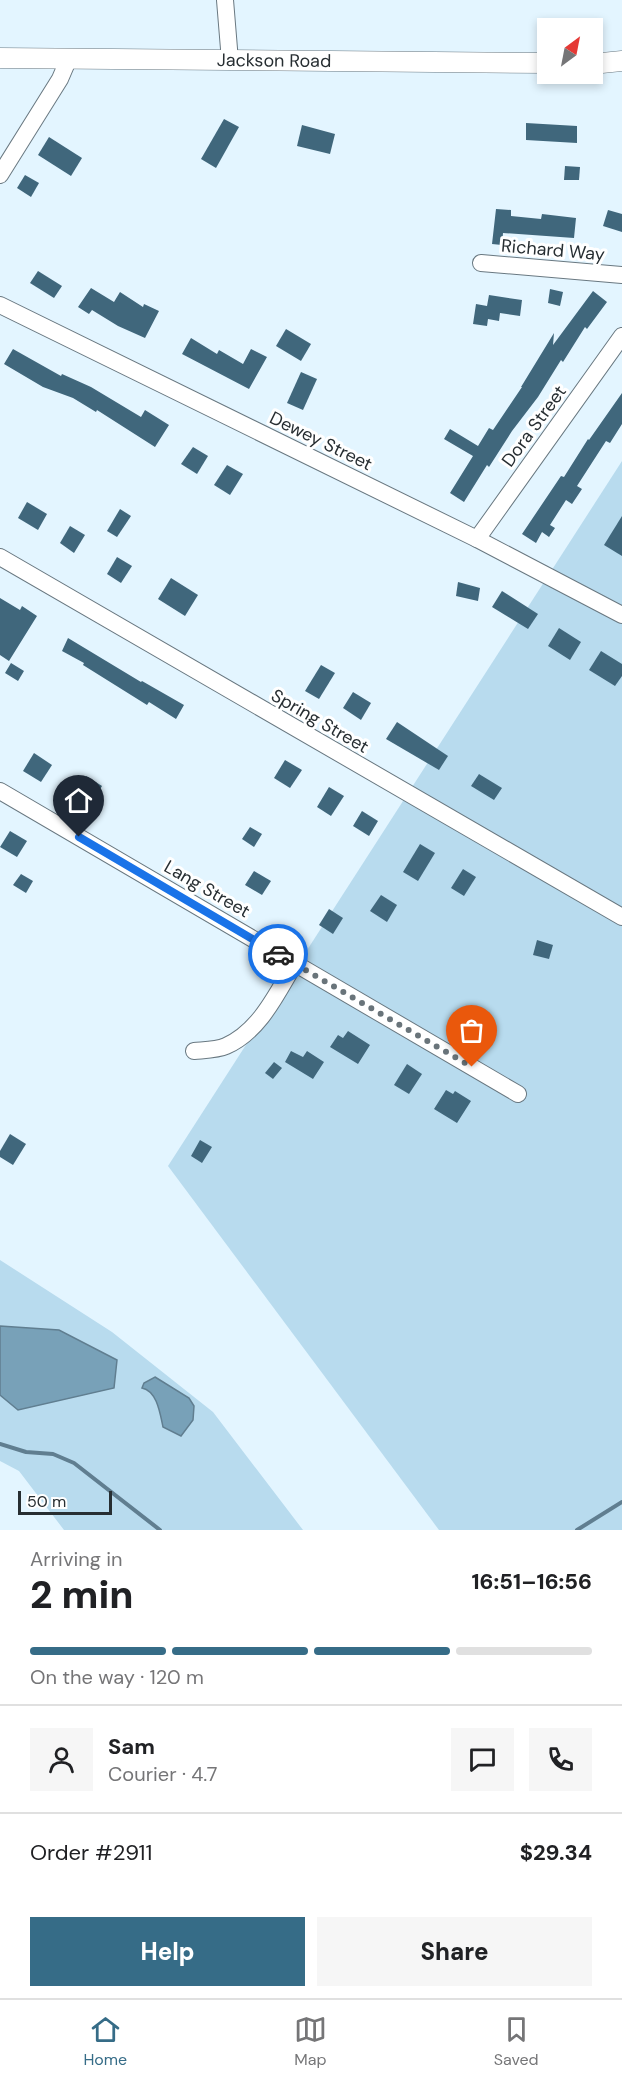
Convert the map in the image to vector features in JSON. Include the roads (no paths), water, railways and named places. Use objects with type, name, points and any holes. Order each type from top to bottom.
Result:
[{"type":"main road","name":"Jackson Road","points":[[0,58],[537,63]]},
{"type":"main road","points":[[603,63],[622,61]]},
{"type":"street","points":[[225,0],[230,61]]},
{"type":"street","points":[[0,175],[60,79],[69,58]]},
{"type":"street","name":"Richard Way","points":[[481,262],[622,275]]},
{"type":"street","name":"Dewey Street","points":[[0,305],[477,539],[622,615]]},
{"type":"street","name":"Dora Street","points":[[477,539],[622,336]]},
{"type":"street","name":"Spring Street","points":[[0,557],[622,918]]},
{"type":"street","name":"Lang Street","points":[[0,791],[518,1094]]},
{"type":"street","points":[[194,1051],[225,1047],[242,1036],[266,1012],[295,963]]},
{"type":"waterway","points":[[0,1444],[26,1452],[53,1454],[74,1463],[160,1530]]},
{"type":"waterway","points":[[577,1530],[622,1502]]}]
